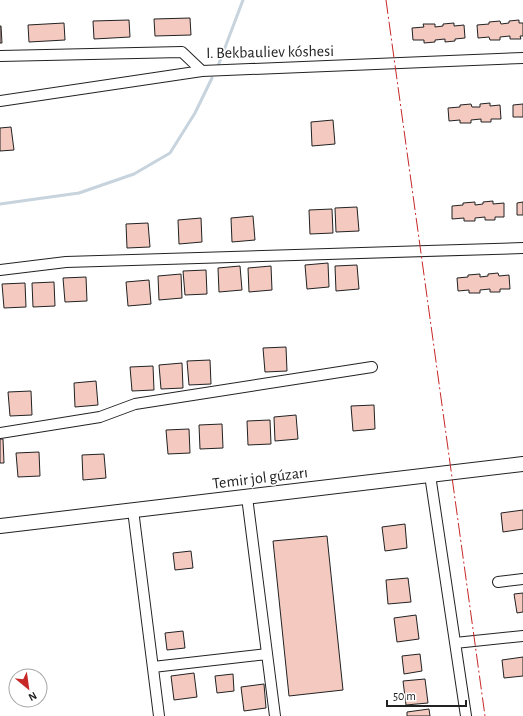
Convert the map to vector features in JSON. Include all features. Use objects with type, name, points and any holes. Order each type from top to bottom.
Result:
[{"type":"street","name":"I. Bekbauliev kóshesi","points":[[0,56],[182,52],[202,71],[523,58]]},
{"type":"street","points":[[0,101],[202,71]]},
{"type":"street","points":[[0,270],[66,262],[523,248]]},
{"type":"street","points":[[0,433],[100,417],[135,404],[372,367]]},
{"type":"street","name":"Temir jol gúzarı","points":[[0,526],[523,464]]},
{"type":"street","points":[[430,475],[466,716]]},
{"type":"street","points":[[247,497],[275,716]]},
{"type":"street","points":[[134,510],[159,716]]},
{"type":"street","points":[[498,582],[523,579]]},
{"type":"street","points":[[456,643],[523,636]]},
{"type":"street","points":[[153,667],[267,654]]},
{"type":"building","points":[[190,18],[191,35],[155,36],[154,19]]},
{"type":"building","points":[[129,20],[130,37],[94,39],[93,21]]},
{"type":"building","points":[[519,20],[519,23],[523,23],[523,36],[520,36],[521,39],[510,39],[510,36],[500,37],[500,40],[490,40],[489,37],[478,38],[477,25],[500,21],[501,24]]},
{"type":"building","points":[[64,23],[65,40],[29,42],[28,25]]},
{"type":"building","points":[[454,23],[454,26],[464,25],[465,38],[455,39],[455,41],[445,42],[445,39],[424,43],[424,40],[413,40],[412,28],[424,27],[423,24],[435,24],[435,27],[443,26],[443,24]]},
{"type":"building","points":[[1,26],[2,43],[0,43]]},
{"type":"building","points":[[490,103],[490,106],[500,105],[501,119],[491,119],[491,122],[481,122],[481,119],[471,120],[471,123],[460,123],[460,120],[449,121],[448,108],[471,104],[472,107],[480,107],[480,104]]},
{"type":"building","points":[[523,104],[523,117],[513,117],[513,105]]},
{"type":"building","points":[[333,120],[335,144],[312,146],[311,122]]},
{"type":"building","points":[[11,127],[14,150],[0,151],[0,128]]},
{"type":"building","points":[[493,201],[493,204],[504,203],[504,217],[495,217],[495,220],[485,220],[485,217],[475,218],[475,221],[464,221],[464,218],[452,219],[452,206],[475,202],[475,205]]},
{"type":"building","points":[[523,202],[523,215],[517,215],[517,203]]},
{"type":"building","points":[[357,207],[359,231],[336,232],[335,208]]},
{"type":"building","points":[[332,209],[333,233],[310,234],[309,210]]},
{"type":"building","points":[[253,216],[255,240],[232,242],[231,218]]},
{"type":"building","points":[[201,218],[202,242],[179,244],[178,220]]},
{"type":"building","points":[[148,223],[150,247],[127,248],[126,224]]},
{"type":"building","points":[[328,263],[329,287],[307,289],[305,265]]},
{"type":"building","points":[[357,265],[359,289],[336,291],[335,266]]},
{"type":"building","points":[[240,266],[242,290],[219,292],[218,268]]},
{"type":"building","points":[[271,266],[272,290],[249,292],[248,268]]},
{"type":"building","points":[[206,270],[207,294],[185,295],[183,271]]},
{"type":"building","points":[[498,273],[499,276],[509,275],[510,289],[500,289],[500,292],[490,292],[490,289],[480,290],[480,293],[469,293],[469,290],[458,291],[457,278],[480,274],[480,277]]},
{"type":"building","points":[[181,274],[182,298],[159,300],[158,276]]},
{"type":"building","points":[[86,277],[87,301],[65,302],[63,278]]},
{"type":"building","points":[[149,280],[151,304],[128,306],[126,282]]},
{"type":"building","points":[[54,282],[55,306],[33,307],[32,283]]},
{"type":"building","points":[[25,283],[26,307],[4,308],[2,284]]},
{"type":"building","points":[[286,347],[287,371],[265,372],[263,348]]},
{"type":"building","points":[[210,360],[211,384],[189,385],[187,361]]},
{"type":"building","points":[[182,363],[183,388],[161,389],[159,365]]},
{"type":"building","points":[[153,366],[154,390],[132,391],[130,367]]},
{"type":"building","points":[[96,381],[98,405],[75,407],[74,383]]},
{"type":"building","points":[[31,391],[32,415],[10,416],[8,392]]},
{"type":"building","points":[[374,405],[375,429],[353,431],[351,406]]},
{"type":"building","points":[[296,415],[298,439],[275,441],[274,417]]},
{"type":"building","points":[[270,420],[271,444],[248,445],[247,421]]},
{"type":"building","points":[[222,424],[223,448],[200,449],[199,425]]},
{"type":"building","points":[[189,429],[190,453],[168,454],[166,430]]},
{"type":"building","points":[[0,439],[3,439],[4,463],[0,463]]},
{"type":"building","points":[[39,452],[40,476],[18,477],[16,453]]},
{"type":"building","points":[[104,454],[106,478],[83,480],[82,455]]},
{"type":"building","points":[[523,510],[523,529],[503,532],[501,513]]},
{"type":"building","points":[[405,524],[407,548],[385,551],[382,527]]},
{"type":"building","points":[[327,536],[343,690],[289,696],[273,541]]},
{"type":"building","points":[[191,551],[193,568],[175,570],[173,553]]},
{"type":"building","points":[[408,578],[411,602],[388,604],[386,580]]},
{"type":"building","points":[[523,593],[523,612],[517,613],[514,594]]},
{"type":"building","points":[[416,615],[419,639],[397,642],[394,618]]},
{"type":"building","points":[[183,631],[185,648],[167,650],[165,633]]},
{"type":"building","points":[[420,654],[422,671],[404,674],[402,656]]},
{"type":"building","points":[[523,657],[523,676],[504,678],[502,660]]},
{"type":"building","points":[[194,673],[197,697],[174,700],[171,676]]},
{"type":"building","points":[[233,674],[234,691],[217,693],[215,676]]},
{"type":"building","points":[[425,679],[428,703],[406,705],[403,681]]},
{"type":"building","points":[[264,684],[266,708],[244,711],[241,687]]},
{"type":"building","points":[[429,709],[430,716],[407,716],[407,712]]},
{"type":"waterway","points":[[218,66],[243,0]]},
{"type":"waterway","points":[[0,204],[79,193],[134,174],[170,153],[195,113],[212,78]]},
{"type":"power","points":[[386,0],[485,716]]}]
